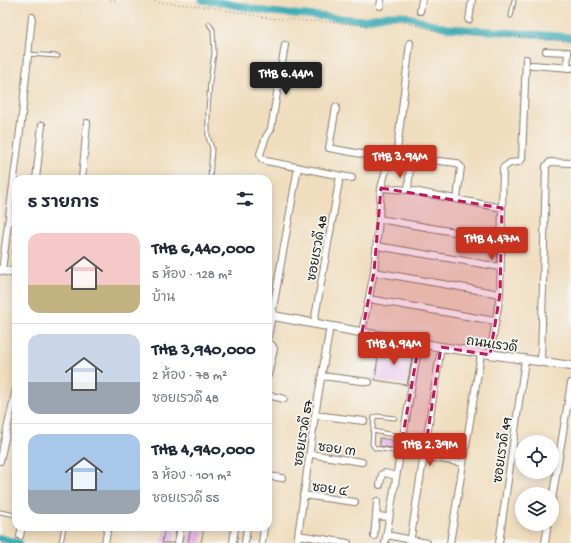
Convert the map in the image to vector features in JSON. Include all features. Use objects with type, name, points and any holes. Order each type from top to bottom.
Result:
[{"type":"street","points":[[420,11],[422,0]]},
{"type":"street","points":[[469,20],[472,0]]},
{"type":"street","points":[[13,175],[32,17]]},
{"type":"street","points":[[336,107],[329,148],[389,159],[394,157],[397,150],[410,42]]},
{"type":"street","points":[[285,45],[271,130],[266,137],[260,154],[262,159],[352,178]]},
{"type":"street","points":[[532,65],[569,68],[568,52],[546,51]]},
{"type":"street","points":[[490,355],[500,294],[503,168],[510,163],[518,162],[522,159],[526,58]]},
{"type":"street","points":[[82,175],[87,123]]},
{"type":"street","points":[[36,175],[42,125]]},
{"type":"street","points":[[362,332],[374,272],[380,219],[381,188],[389,159]]},
{"type":"street","points":[[404,161],[408,162],[410,166],[408,190]]},
{"type":"street","points":[[439,162],[457,163],[461,167],[457,200]]},
{"type":"street","points":[[541,362],[546,166],[550,162],[571,163]]},
{"type":"street","points":[[272,304],[298,167]]},
{"type":"street","name":"ซอยเรวดี 48","points":[[314,323],[340,176]]},
{"type":"street","points":[[12,182],[1,270],[12,272]]},
{"type":"street","points":[[381,188],[408,190],[502,208]]},
{"type":"street","points":[[380,219],[501,240]]},
{"type":"street","points":[[377,246],[500,267]]},
{"type":"street","points":[[374,272],[500,294]]},
{"type":"street","points":[[369,299],[495,321]]},
{"type":"street","name":"ถนนเรวดี","points":[[272,315],[481,354],[571,366]]},
{"type":"street","name":"ซอยเรวดี 57","points":[[296,543],[330,326]]},
{"type":"street","points":[[385,543],[419,343]]},
{"type":"street","points":[[272,345],[274,349],[272,357]]},
{"type":"street","points":[[411,542],[441,347]]},
{"type":"street","points":[[450,543],[481,354]]},
{"type":"street","name":"ซอยเรวดี 49","points":[[499,543],[525,360]]},
{"type":"street","points":[[322,376],[369,382]]},
{"type":"street","points":[[554,487],[571,383]]},
{"type":"street","points":[[272,396],[284,399]]},
{"type":"street","points":[[0,461],[12,407]]},
{"type":"street","points":[[315,415],[364,421]]},
{"type":"street","points":[[400,452],[463,463]]},
{"type":"street","name":"ซอย ๓","points":[[310,454],[362,462]]},
{"type":"street","points":[[380,485],[382,474],[385,473],[396,476]]},
{"type":"street","points":[[272,477],[282,478]]},
{"type":"street","name":"ซอย ๔","points":[[303,495],[355,502]]},
{"type":"street","points":[[374,536],[377,501]]},
{"type":"street","points":[[376,516],[389,518]]},
{"type":"street","points":[[20,536],[21,531]]},
{"type":"street","points":[[105,543],[107,531]]},
{"type":"street","points":[[178,543],[180,531]]},
{"type":"street","points":[[233,543],[234,531]]},
{"type":"street","points":[[245,543],[246,531]]},
{"type":"street","points":[[262,543],[264,531]]},
{"type":"street","points":[[545,543],[547,531]]},
{"type":"street","points":[[298,535],[348,543]]},
{"type":"street","points":[[386,535],[411,542],[427,543]]},
{"type":"lane","points":[[511,16],[514,0]]},
{"type":"lane","points":[[209,24],[213,30],[214,53],[208,111],[208,137],[212,148],[210,175]]},
{"type":"lane","points":[[28,54],[58,56]]},
{"type":"lane","points":[[394,418],[375,416],[372,431],[373,447],[400,452]]},
{"type":"lane","points":[[372,431],[394,435]]},
{"type":"lane","points":[[0,512],[12,515]]},
{"type":"lane","points":[[61,543],[63,531]]},
{"type":"path","points":[[110,0],[116,0]]},
{"type":"path","points":[[135,0],[209,7],[268,18],[368,25],[383,20],[404,22],[442,33],[500,35],[571,41]]},
{"type":"highlighted area","points":[[381,188],[502,208],[500,294],[490,355],[441,347],[424,457],[400,452],[419,343],[362,332],[374,272]]},
{"type":"building","points":[[379,348],[413,353],[407,385],[375,380]]},
{"type":"building","points":[[379,438],[398,441],[396,449],[380,446]]},
{"type":"building","points":[[164,531],[176,531],[174,543],[162,543]]},
{"type":"building","points":[[190,531],[203,531],[201,543],[188,543]]},
{"type":"waterway","points":[[202,0],[270,12],[364,20],[388,15],[402,15],[447,28],[571,37]]},
{"type":"waterway","points":[[0,538],[19,543]]}]
